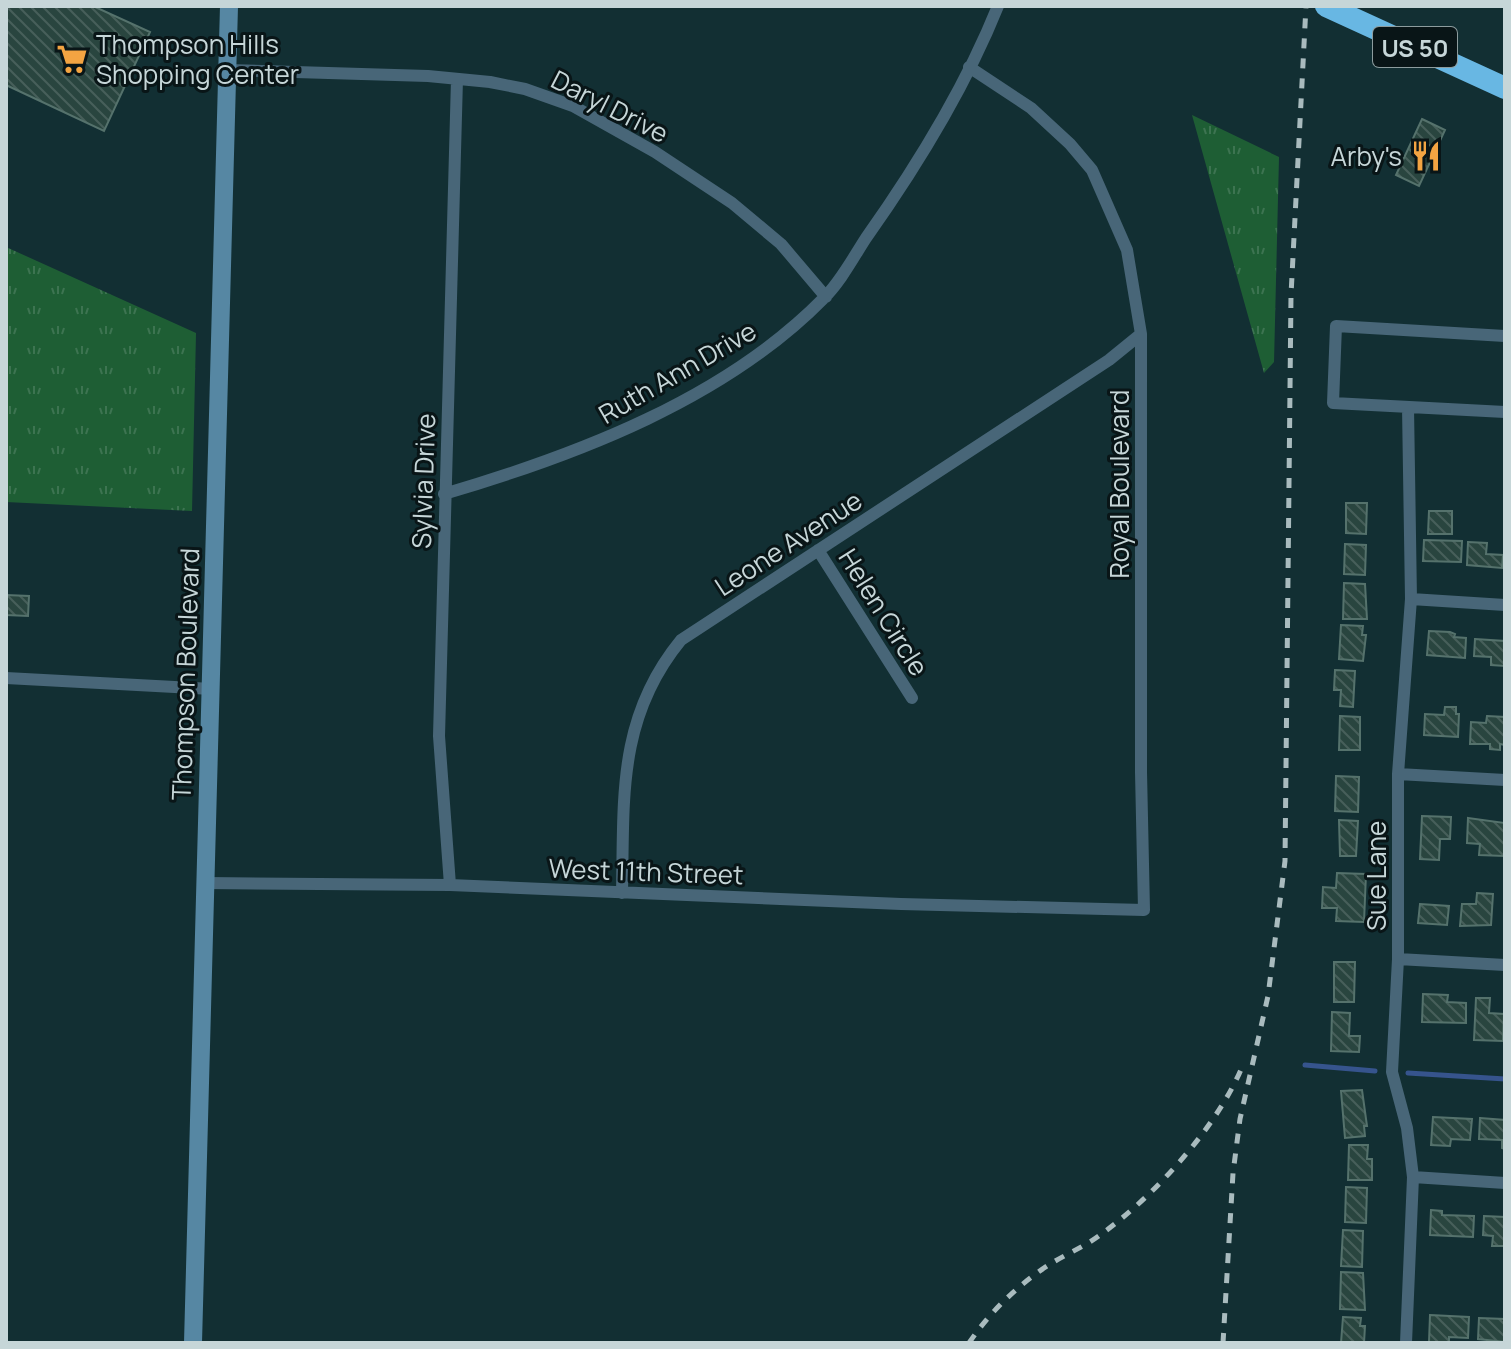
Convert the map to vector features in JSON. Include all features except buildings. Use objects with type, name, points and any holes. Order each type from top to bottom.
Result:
[{"type":"highway","name":"US 50","points":[[1326,6],[1505,88]]},
{"type":"main road","name":"Thompson Boulevard","points":[[193,1343],[229,6]]},
{"type":"street","name":"Ruth Ann Drive","points":[[444,494],[524,470],[599,442],[648,418],[717,380],[768,346],[826,297],[885,212],[936,130],[998,6]]},
{"type":"street","name":"Royal Boulevard","points":[[969,67],[1031,108],[1070,144],[1092,170],[1127,250],[1141,334],[1144,910],[1085,909]]},
{"type":"street","name":"Daryl Drive","points":[[227,70],[457,79],[525,89],[573,106],[655,152],[732,203],[781,244],[826,297]]},
{"type":"street","name":"Sylvia Drive","points":[[450,885],[439,736],[457,79]]},
{"type":"street","points":[[1505,336],[1336,326],[1333,403],[1505,412]]},
{"type":"street","name":"Leone Avenue","points":[[622,893],[624,786],[633,733],[644,695],[660,666],[681,640],[1109,360],[1141,334]]},
{"type":"street","name":"Sue Lane","points":[[1406,1343],[1413,1177],[1407,1128],[1392,1072],[1398,959],[1398,774],[1411,599],[1408,407]]},
{"type":"street","name":"Helen Circle","points":[[818,550],[912,698]]},
{"type":"street","points":[[1411,599],[1505,605]]},
{"type":"street","points":[[6,678],[212,689]]},
{"type":"street","points":[[1398,774],[1505,780]]},
{"type":"street","name":"West 11th Street","points":[[205,883],[450,885],[1085,909]]},
{"type":"street","points":[[1398,959],[1505,965]]},
{"type":"street","points":[[1413,1177],[1505,1183]]},
{"type":"green space","points":[[1192,115],[1279,157],[1274,362],[1264,373]]},
{"type":"green space","points":[[6,247],[196,333],[192,511],[6,502]]},
{"type":"waterway","points":[[1305,1065],[1375,1071]]},
{"type":"waterway","points":[[1408,1073],[1505,1079]]},
{"type":"railway","points":[[1223,1343],[1233,1173],[1240,1119],[1268,996],[1285,861],[1291,295],[1306,6]]},
{"type":"railway","points":[[969,1343],[1004,1301],[1025,1282],[1100,1235],[1163,1180],[1203,1134],[1244,1062]]},
{"type":"place","name":"Thompson Hills Shopping Center","points":[[72,59]]},
{"type":"place","name":"Arby's","points":[[1426,156]]}]
